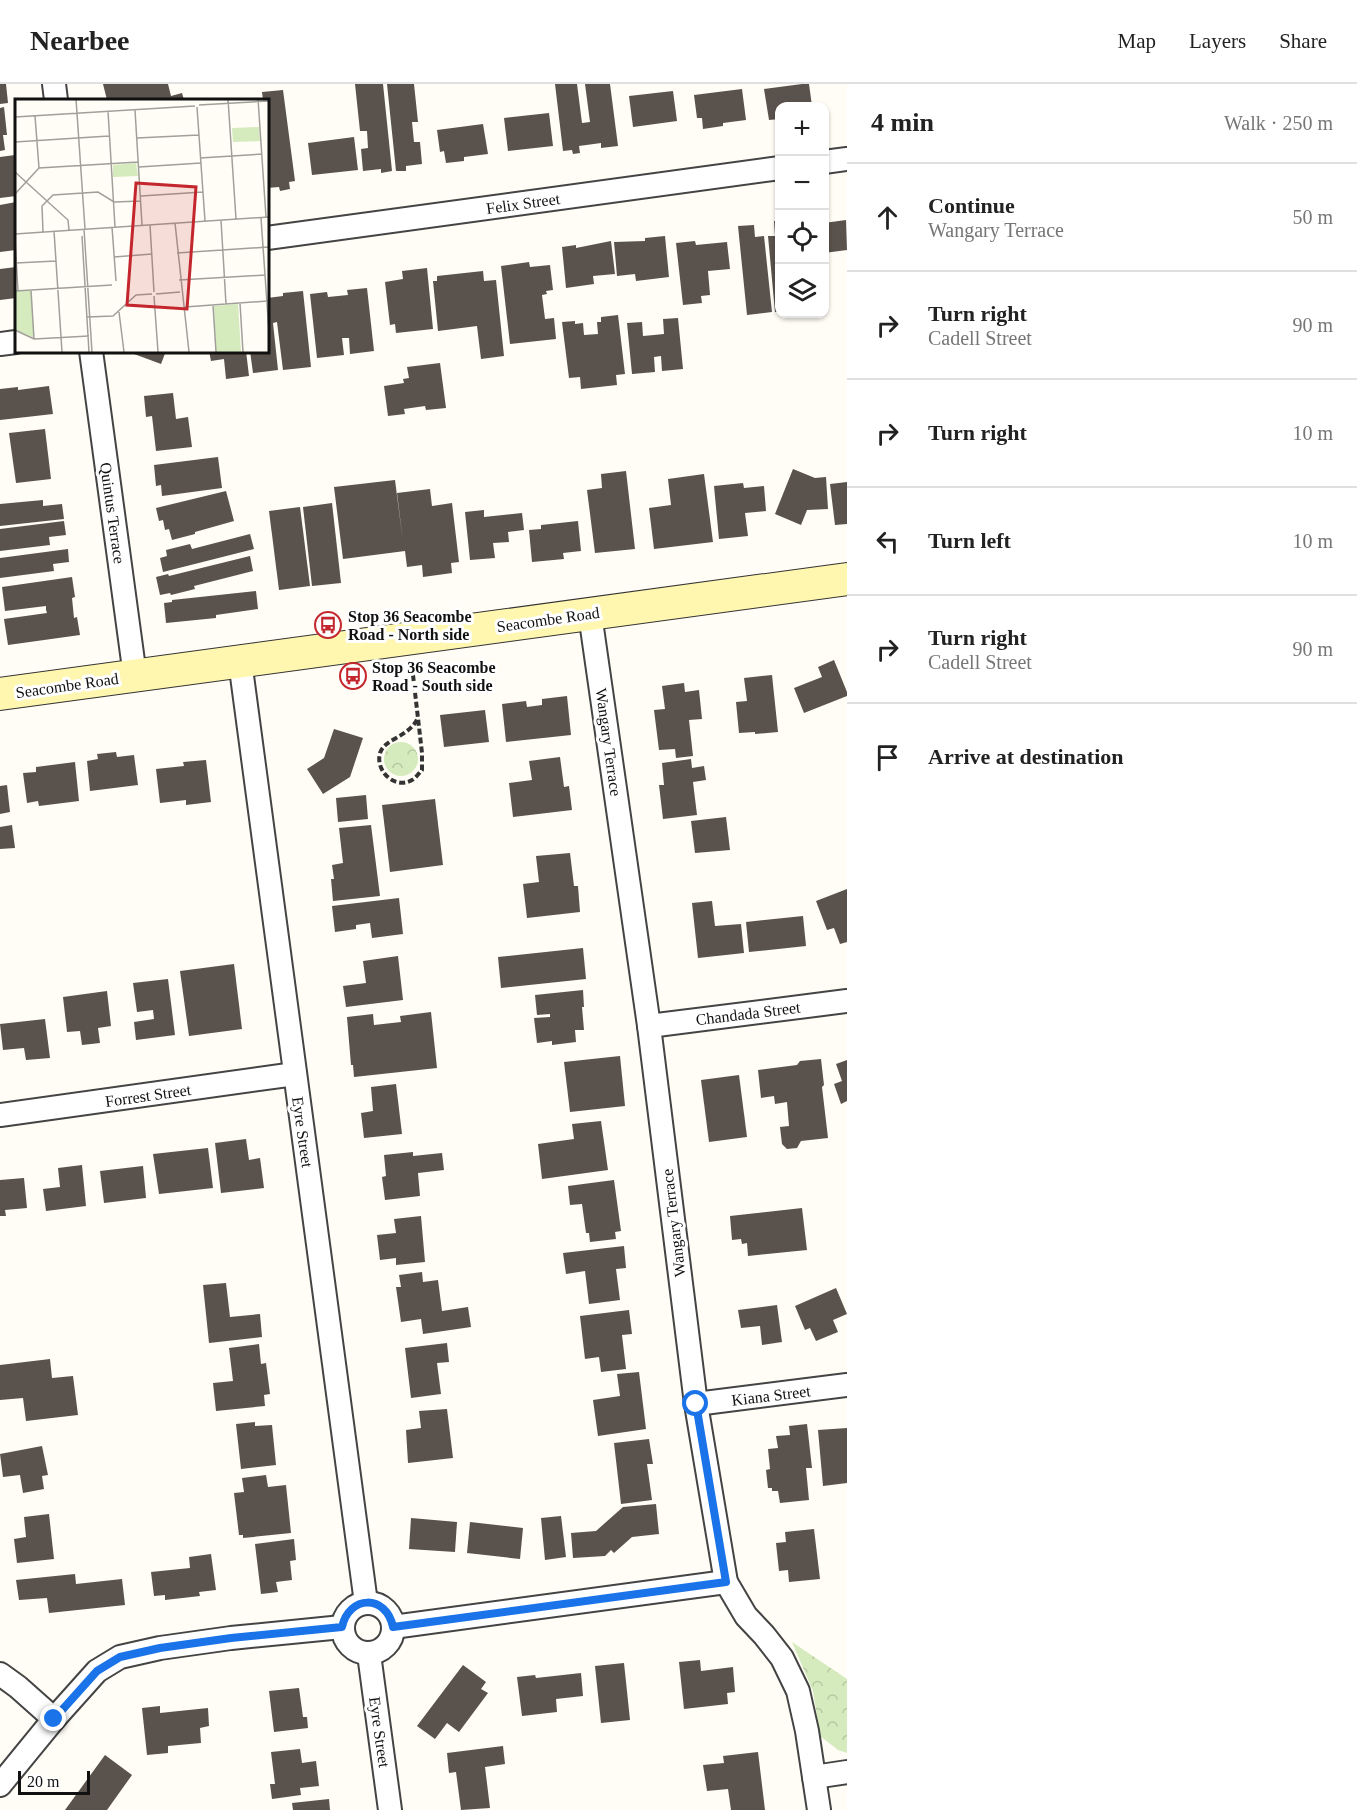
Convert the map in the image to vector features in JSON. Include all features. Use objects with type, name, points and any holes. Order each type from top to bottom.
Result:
[{"type":"main road","name":"Seacombe Road","points":[[0,694],[847,579]]},
{"type":"street","points":[[54,84],[57,99]]},
{"type":"street","points":[[829,161],[847,159]]},
{"type":"street","name":"Felix Street","points":[[268,238],[775,169]]},
{"type":"street","points":[[0,344],[15,342]]},
{"type":"street","name":"Quintus Terrace","points":[[91,352],[135,676]]},
{"type":"street","name":"Wangary Terrace","points":[[590,614],[649,1026],[696,1404],[726,1582],[746,1616],[782,1658],[798,1691],[807,1731],[819,1810]]},
{"type":"street","name":"Eyre Street","points":[[240,661],[366,1603]]},
{"type":"street","name":"Chandada Street","points":[[649,1026],[847,1001]]},
{"type":"street","name":"Forrest Street","points":[[0,1115],[295,1074]]},
{"type":"street","name":"Kiana Street","points":[[696,1404],[847,1385]]},
{"type":"street","points":[[393,1627],[726,1582]]},
{"type":"street","points":[[366,1603],[376,1604],[384,1609],[391,1617],[393,1627],[391,1640],[387,1645],[369,1654],[353,1649],[343,1636],[342,1627],[349,1611],[357,1605],[366,1603]]},
{"type":"street","points":[[0,1785],[97,1671],[120,1657],[160,1648],[231,1638],[342,1627]]},
{"type":"street","name":"Eyre Street","points":[[369,1654],[390,1810]]},
{"type":"street","points":[[0,1674],[54,1719]]},
{"type":"street","points":[[814,1777],[847,1772]]},
{"type":"path","points":[[413,675],[418,718],[422,770],[412,780],[404,783],[396,782],[389,778],[381,767],[380,752],[384,745],[408,732],[418,718]]},
{"type":"green space","points":[[401,742],[413,747],[418,759],[413,771],[401,776],[389,771],[384,759],[389,747]]},
{"type":"green space","points":[[792,1642],[847,1679],[847,1753],[838,1750],[820,1736],[813,1691]]},
{"type":"building","points":[[0,84],[6,84],[8,103],[0,104]]},
{"type":"building","points":[[103,84],[168,84],[171,96],[182,93],[184,99],[107,99]]},
{"type":"building","points":[[355,84],[383,84],[392,171],[381,173],[381,169],[363,171],[361,149],[368,148],[367,131],[360,131]]},
{"type":"building","points":[[387,84],[414,84],[418,122],[412,122],[414,142],[420,142],[422,164],[406,166],[406,171],[396,171]]},
{"type":"building","points":[[555,84],[577,84],[582,123],[590,122],[585,84],[610,84],[618,146],[601,148],[601,143],[579,146],[580,153],[573,154],[572,150],[563,151]]},
{"type":"building","points":[[809,84],[811,102],[775,102],[775,119],[769,120],[764,89]]},
{"type":"building","points":[[742,89],[746,120],[703,129],[702,118],[697,118],[694,95]]},
{"type":"building","points":[[283,90],[295,181],[289,182],[290,189],[280,191],[279,187],[268,188],[268,99],[263,99],[262,92]]},
{"type":"building","points":[[673,91],[677,121],[633,127],[629,96]]},
{"type":"building","points":[[4,107],[7,135],[3,135],[5,150],[0,151],[0,108]]},
{"type":"building","points":[[549,113],[553,146],[508,151],[504,118]]},
{"type":"building","points":[[483,124],[488,154],[464,157],[464,161],[446,163],[444,151],[440,152],[437,130]]},
{"type":"building","points":[[354,137],[358,170],[312,175],[308,143]]},
{"type":"building","points":[[15,155],[15,196],[0,198],[0,157]]},
{"type":"building","points":[[15,202],[15,250],[0,252],[0,205]]},
{"type":"building","points":[[846,220],[847,250],[829,252],[829,222]]},
{"type":"building","points":[[754,225],[755,237],[764,236],[772,312],[747,315],[738,226]]},
{"type":"building","points":[[665,236],[669,277],[636,281],[635,274],[617,276],[614,242],[645,241],[645,238]]},
{"type":"building","points":[[768,236],[775,236],[775,312]]},
{"type":"building","points":[[611,241],[615,274],[593,276],[594,284],[566,288],[562,247],[576,245],[576,248]]},
{"type":"building","points":[[695,241],[696,245],[727,242],[730,269],[708,271],[710,295],[701,296],[702,303],[683,305],[676,243]]},
{"type":"building","points":[[529,262],[530,267],[550,265],[553,290],[546,291],[547,294],[542,295],[545,319],[554,318],[556,339],[510,344],[501,266]]},
{"type":"building","points":[[15,267],[15,298],[0,300],[0,269]]},
{"type":"building","points":[[427,268],[433,329],[396,333],[395,324],[390,325],[385,282],[403,279],[402,271]]},
{"type":"building","points":[[483,271],[484,281],[496,280],[504,356],[481,359],[477,326],[438,331],[433,281],[437,281],[437,276]]},
{"type":"building","points":[[367,288],[374,351],[350,354],[349,338],[342,338],[344,355],[317,358],[310,294],[327,292],[328,297],[348,295],[347,290]]},
{"type":"building","points":[[303,291],[311,367],[283,370],[277,322],[273,323],[278,370],[253,373],[250,352],[268,352],[268,298],[283,296],[283,293]]},
{"type":"building","points":[[618,315],[625,374],[616,375],[617,385],[581,389],[580,377],[569,378],[562,322],[583,323],[584,335],[598,334],[597,322],[601,322],[601,317]]},
{"type":"building","points":[[678,318],[683,369],[662,371],[661,356],[654,357],[655,372],[632,374],[627,323],[642,322],[643,336],[654,335],[664,334],[663,319]]},
{"type":"building","points":[[129,352],[166,352],[161,364]]},
{"type":"building","points":[[209,352],[246,352],[249,376],[226,379],[224,359],[211,361]]},
{"type":"building","points":[[440,363],[446,408],[426,410],[425,406],[404,409],[405,414],[388,416],[384,386],[404,383],[403,379],[409,378],[407,367]]},
{"type":"building","points":[[49,386],[53,414],[0,420],[0,389],[18,387],[18,390]]},
{"type":"building","points":[[173,393],[176,419],[188,417],[192,447],[156,451],[152,416],[146,417],[144,396]]},
{"type":"building","points":[[45,429],[51,479],[16,483],[9,433]]},
{"type":"building","points":[[218,457],[222,488],[162,496],[161,485],[156,486],[154,465]]},
{"type":"building","points":[[793,469],[815,478],[826,477],[828,509],[807,510],[801,525],[775,514]]},
{"type":"building","points":[[626,471],[635,549],[595,553],[587,490],[602,488],[601,474]]},
{"type":"building","points":[[704,474],[713,542],[654,549],[649,508],[671,505],[668,479]]},
{"type":"building","points":[[395,480],[403,542],[397,493],[430,489],[432,506],[452,503],[459,562],[451,563],[452,573],[423,577],[422,565],[407,567],[405,551],[343,559],[334,487]]},
{"type":"building","points":[[847,482],[847,524],[835,525],[830,484]]},
{"type":"building","points":[[743,483],[744,488],[764,486],[766,511],[745,513],[748,536],[719,539],[714,486]]},
{"type":"building","points":[[226,491],[234,521],[172,540],[169,529],[165,530],[163,520],[159,521],[156,508]]},
{"type":"building","points":[[43,500],[43,506],[62,504],[64,519],[0,526],[0,504]]},
{"type":"building","points":[[332,503],[341,583],[312,586],[303,507]]},
{"type":"building","points":[[300,507],[310,586],[279,590],[269,511]]},
{"type":"building","points":[[484,510],[484,517],[522,513],[524,530],[508,532],[509,542],[493,543],[495,558],[470,560],[465,512]]},
{"type":"building","points":[[64,521],[66,535],[49,537],[50,545],[0,551],[0,529]]},
{"type":"building","points":[[578,521],[581,551],[563,553],[564,559],[532,562],[529,530],[541,529],[541,525]]},
{"type":"building","points":[[250,534],[254,549],[163,572],[160,558],[167,556],[166,550],[190,544],[192,549]]},
{"type":"building","points":[[68,549],[69,562],[53,564],[54,571],[0,578],[0,558]]},
{"type":"building","points":[[250,556],[253,571],[194,586],[195,589],[171,595],[170,593],[160,595],[156,577],[168,574],[169,576]]},
{"type":"building","points":[[72,577],[75,597],[72,598],[74,618],[77,617],[80,635],[8,645],[4,619],[47,613],[46,606],[5,611],[2,587]]},
{"type":"building","points":[[256,591],[258,609],[216,615],[216,618],[166,623],[164,603],[172,602],[172,600]]},
{"type":"building","points":[[834,660],[847,696],[804,713],[794,688],[822,677],[818,667]]},
{"type":"building","points":[[772,675],[778,732],[739,733],[736,702],[747,701],[744,678]]},
{"type":"building","points":[[684,683],[685,692],[699,690],[702,719],[689,720],[693,756],[676,758],[675,749],[659,750],[654,710],[665,709],[662,686]]},
{"type":"building","points":[[567,696],[571,735],[506,742],[502,704],[526,701],[527,707],[542,705],[542,699]]},
{"type":"building","points":[[485,710],[489,742],[444,747],[440,715]]},
{"type":"building","points":[[334,729],[363,738],[350,777],[323,794],[307,769],[324,758]]},
{"type":"building","points":[[116,752],[117,757],[134,755],[138,785],[90,791],[87,761],[98,759],[97,754]]},
{"type":"building","points":[[560,757],[564,787],[569,786],[572,810],[513,817],[509,783],[532,780],[529,761]]},
{"type":"building","points":[[691,759],[692,768],[704,766],[706,780],[693,782],[697,815],[663,819],[659,785],[664,785],[662,763]]},
{"type":"building","points":[[206,760],[211,802],[186,805],[186,800],[160,803],[156,769],[184,766],[183,762]]},
{"type":"building","points":[[75,762],[79,801],[39,806],[38,801],[27,803],[23,773],[36,772],[36,767]]},
{"type":"building","points":[[7,785],[10,812],[0,814],[0,786]]},
{"type":"building","points":[[366,795],[368,819],[338,822],[336,798]]},
{"type":"building","points":[[435,799],[443,865],[390,872],[382,805]]},
{"type":"building","points":[[726,817],[730,850],[695,853],[691,821]]},
{"type":"building","points":[[12,825],[15,848],[0,849],[0,827]]},
{"type":"building","points":[[371,825],[380,896],[333,901],[332,865],[343,863],[339,828]]},
{"type":"building","points":[[570,853],[574,886],[578,886],[580,912],[527,918],[523,884],[539,882],[536,856]]},
{"type":"building","points":[[847,889],[847,942],[840,944],[834,928],[827,930],[816,901]]},
{"type":"building","points":[[399,898],[403,934],[372,938],[370,923],[356,925],[356,929],[335,932],[332,906]]},
{"type":"building","points":[[712,901],[715,926],[741,924],[744,953],[698,958],[692,903]]},
{"type":"building","points":[[803,916],[806,946],[749,952],[746,922]]},
{"type":"building","points":[[583,948],[586,979],[501,988],[498,957]]},
{"type":"building","points":[[398,956],[403,1000],[346,1007],[343,986],[366,983],[363,961]]},
{"type":"building","points":[[234,964],[242,1029],[189,1036],[180,971]]},
{"type":"building","points":[[168,979],[175,1035],[136,1040],[134,1022],[154,1019],[153,1010],[137,1012],[133,983]]},
{"type":"building","points":[[583,990],[584,1030],[575,1030],[576,1042],[552,1045],[552,1041],[537,1043],[534,1018],[550,1017],[550,1014],[537,1015],[535,995]]},
{"type":"building","points":[[107,991],[111,1026],[98,1028],[100,1043],[82,1045],[80,1031],[67,1032],[63,997]]},
{"type":"building","points":[[431,1012],[437,1068],[354,1077],[347,1017],[373,1014],[374,1025],[401,1022],[400,1016]]},
{"type":"building","points":[[45,1019],[50,1058],[26,1060],[24,1048],[3,1050],[0,1024]]},
{"type":"building","points":[[620,1056],[625,1106],[570,1112],[564,1062]]},
{"type":"building","points":[[821,1059],[828,1138],[801,1141],[797,1148],[787,1149],[782,1144],[780,1127],[789,1126],[787,1102],[775,1104],[774,1096],[761,1098],[758,1070]]},
{"type":"building","points":[[847,1060],[847,1101],[841,1104],[834,1084],[842,1081],[836,1064]]},
{"type":"building","points":[[739,1075],[747,1137],[709,1142],[701,1080]]},
{"type":"building","points":[[396,1084],[402,1134],[364,1138],[361,1113],[373,1111],[371,1087]]},
{"type":"building","points":[[601,1121],[608,1170],[542,1179],[538,1144],[574,1139],[572,1124]]},
{"type":"building","points":[[246,1139],[249,1160],[260,1158],[264,1188],[221,1193],[215,1143]]},
{"type":"building","points":[[208,1148],[213,1188],[159,1194],[153,1154]]},
{"type":"building","points":[[413,1152],[413,1156],[442,1153],[444,1170],[418,1173],[420,1196],[385,1200],[382,1177],[386,1176],[384,1155]]},
{"type":"building","points":[[82,1165],[86,1206],[46,1211],[43,1189],[60,1187],[58,1168]]},
{"type":"building","points":[[143,1166],[146,1198],[104,1203],[100,1171]]},
{"type":"building","points":[[24,1178],[27,1208],[5,1210],[6,1216],[0,1216],[0,1180]]},
{"type":"building","points":[[614,1180],[621,1231],[615,1232],[616,1239],[590,1242],[589,1233],[586,1233],[582,1204],[570,1205],[568,1186]]},
{"type":"building","points":[[802,1208],[807,1250],[748,1256],[747,1243],[742,1244],[741,1239],[732,1240],[730,1216]]},
{"type":"building","points":[[421,1216],[425,1262],[396,1265],[396,1258],[380,1260],[377,1235],[396,1233],[394,1219]]},
{"type":"building","points":[[624,1246],[626,1268],[616,1269],[620,1300],[589,1304],[585,1271],[566,1274],[563,1253]]},
{"type":"building","points":[[422,1272],[423,1282],[438,1280],[442,1311],[468,1307],[471,1327],[423,1334],[421,1319],[401,1322],[396,1287],[401,1287],[399,1275]]},
{"type":"building","points":[[226,1283],[230,1317],[260,1314],[262,1337],[209,1343],[203,1285]]},
{"type":"building","points":[[836,1288],[847,1314],[833,1320],[838,1332],[816,1341],[810,1328],[805,1330],[795,1306]]},
{"type":"building","points":[[777,1305],[782,1342],[762,1345],[760,1326],[741,1328],[738,1310]]},
{"type":"building","points":[[629,1310],[632,1334],[622,1335],[626,1369],[601,1372],[599,1357],[585,1359],[580,1316]]},
{"type":"building","points":[[447,1343],[449,1362],[437,1363],[441,1394],[411,1398],[405,1348]]},
{"type":"building","points":[[259,1344],[261,1364],[266,1363],[270,1394],[264,1395],[265,1406],[216,1411],[213,1383],[233,1381],[229,1348]]},
{"type":"building","points":[[50,1359],[52,1378],[73,1376],[78,1415],[26,1421],[23,1398],[0,1400],[0,1365]]},
{"type":"building","points":[[639,1372],[646,1429],[598,1436],[593,1400],[620,1396],[617,1374]]},
{"type":"building","points":[[447,1409],[453,1458],[408,1463],[406,1430],[421,1428],[419,1411]]},
{"type":"building","points":[[255,1422],[255,1426],[272,1425],[276,1465],[241,1469],[236,1424]]},
{"type":"building","points":[[807,1424],[812,1468],[806,1468],[809,1500],[780,1503],[778,1491],[768,1488],[766,1470],[770,1469],[768,1449],[778,1448],[776,1436],[790,1435],[789,1426]]},
{"type":"building","points":[[847,1428],[847,1483],[823,1486],[818,1430]]},
{"type":"building","points":[[649,1439],[653,1464],[647,1464],[652,1500],[621,1504],[614,1443]]},
{"type":"building","points":[[42,1446],[48,1475],[42,1476],[44,1489],[23,1493],[20,1475],[3,1477],[0,1454]]},
{"type":"building","points":[[266,1475],[268,1487],[286,1485],[291,1533],[243,1538],[243,1535],[239,1535],[234,1493],[244,1492],[242,1478]]},
{"type":"building","points":[[656,1504],[659,1534],[632,1537],[614,1553],[611,1550],[605,1556],[573,1558],[571,1533],[596,1531],[623,1507]]},
{"type":"building","points":[[49,1514],[54,1559],[17,1563],[14,1539],[26,1537],[24,1517]]},
{"type":"building","points":[[561,1516],[566,1557],[545,1560],[541,1518]]},
{"type":"building","points":[[411,1518],[457,1522],[455,1552],[409,1549]]},
{"type":"building","points":[[470,1522],[523,1528],[520,1559],[467,1553]]},
{"type":"building","points":[[814,1529],[820,1579],[789,1582],[788,1570],[779,1571],[776,1543],[786,1542],[785,1532]]},
{"type":"building","points":[[294,1539],[296,1560],[290,1561],[292,1580],[276,1582],[278,1592],[261,1594],[255,1544]]},
{"type":"building","points":[[211,1554],[216,1590],[199,1592],[200,1596],[165,1600],[165,1595],[154,1596],[151,1572],[190,1568],[189,1557]]},
{"type":"building","points":[[75,1574],[76,1584],[122,1579],[125,1605],[49,1613],[47,1598],[19,1600],[16,1580]]},
{"type":"building","points":[[700,1660],[701,1671],[733,1667],[735,1692],[727,1693],[728,1704],[684,1709],[679,1662]]},
{"type":"building","points":[[624,1663],[630,1720],[601,1723],[595,1666]]},
{"type":"building","points":[[463,1665],[486,1682],[481,1689],[488,1693],[459,1732],[447,1723],[435,1739],[417,1726]]},
{"type":"building","points":[[581,1673],[583,1696],[556,1699],[557,1712],[522,1716],[517,1677],[535,1675],[536,1678]]},
{"type":"building","points":[[299,1688],[303,1717],[307,1717],[308,1728],[274,1732],[269,1691]]},
{"type":"building","points":[[160,1706],[160,1713],[208,1708],[209,1726],[200,1728],[201,1743],[168,1746],[168,1753],[147,1755],[142,1708]]},
{"type":"building","points":[[503,1746],[505,1764],[485,1767],[490,1808],[461,1810],[456,1772],[449,1773],[447,1753]]},
{"type":"building","points":[[300,1749],[302,1763],[316,1761],[319,1786],[300,1788],[301,1795],[272,1799],[270,1784],[275,1784],[271,1752]]},
{"type":"building","points":[[758,1752],[765,1810],[731,1810],[728,1789],[707,1791],[703,1765],[724,1763],[723,1756]]},
{"type":"building","points":[[105,1755],[132,1775],[107,1810],[65,1810]]},
{"type":"building","points":[[329,1799],[330,1810],[293,1810],[292,1803]]},
{"type":"place","name":"Stop 36 Seacombe Road - North side","points":[[328,625]]},
{"type":"place","name":"Stop 36 Seacombe Road - South side","points":[[353,676]]},
{"type":"route","points":[[54,1719],[97,1671],[120,1657],[160,1648],[231,1638],[342,1627],[349,1611],[357,1605],[366,1603],[376,1604],[384,1609],[391,1617],[393,1627],[726,1582],[696,1404]]}]
